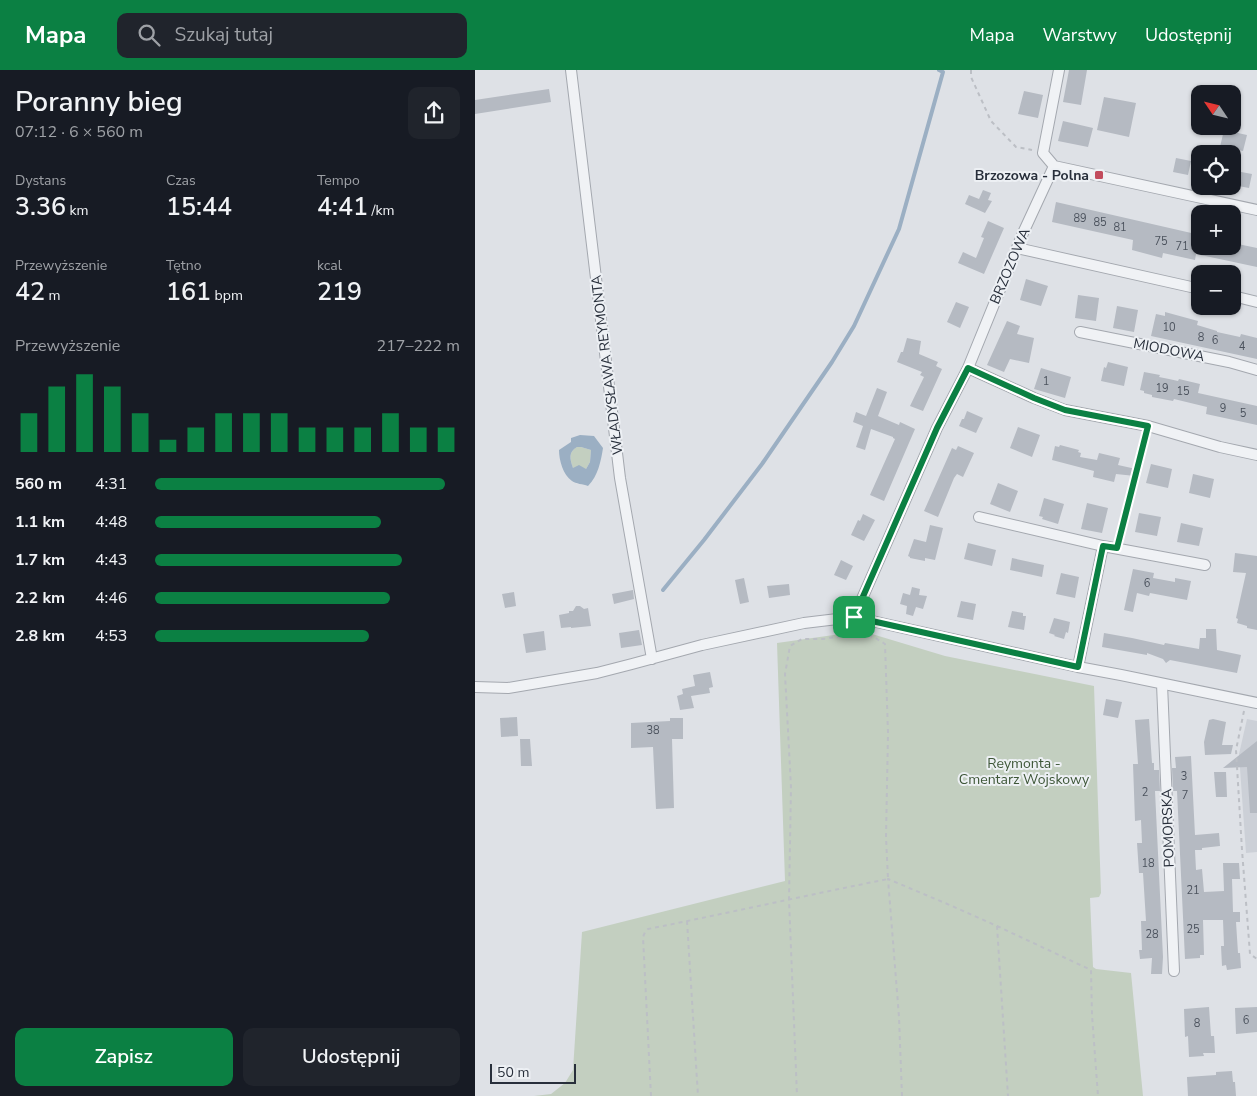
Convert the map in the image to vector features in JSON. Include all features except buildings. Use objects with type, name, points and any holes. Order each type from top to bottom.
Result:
[{"type":"street","name":"WŁADYSŁAWA REYMONTA","points":[[571,70],[620,478],[652,659]]},
{"type":"street","points":[[1059,70],[1043,153],[1055,166],[1257,210]]},
{"type":"street","name":"BRZOZOWA","points":[[854,617],[937,428],[968,368],[1017,248],[1055,166]]},
{"type":"street","points":[[1017,248],[1191,286]]},
{"type":"street","points":[[1241,298],[1257,302]]},
{"type":"street","name":"MIODOWA","points":[[1080,332],[1229,362],[1257,370]]},
{"type":"street","points":[[968,368],[1065,410],[1148,426],[1220,447],[1257,455]]},
{"type":"street","points":[[979,517],[1103,546],[1205,565]]},
{"type":"street","points":[[1078,667],[1103,546]]},
{"type":"street","points":[[475,687],[508,688],[597,672],[702,645],[804,623],[854,617],[1078,667],[1252,702]]},
{"type":"street","name":"POMORSKA","points":[[1162,684],[1174,971]]},
{"type":"path","points":[[971,70],[971,77],[991,121],[1016,147],[1043,153]]},
{"type":"path","points":[[1117,548],[1148,426]]},
{"type":"path","points":[[797,1096],[789,900],[791,787],[785,674],[790,646],[802,639],[823,639],[861,633],[874,637],[885,644],[888,733],[886,838],[899,1017],[902,1096]]},
{"type":"path","points":[[1252,702],[1236,750],[1250,954],[1257,959]]},
{"type":"path","points":[[651,1096],[643,938],[648,929],[888,879],[997,926],[1091,970],[1098,1096]]},
{"type":"path","points":[[687,921],[697,1096]]},
{"type":"path","points":[[997,926],[1008,1096]]},
{"type":"shaded area","points":[[1247,719],[1257,721],[1257,852],[1246,853],[1239,754]]},
{"type":"green space","points":[[577,447],[591,450],[590,462],[586,469],[573,468],[571,454]]},
{"type":"green space","name":"Reymonta - Cmentarz Wojskowy","points":[[862,631],[945,656],[1094,686],[1101,893],[1099,897],[1090,898],[1093,967],[1096,969],[1131,973],[1143,1096],[534,1096],[551,1094],[565,1083],[573,1070],[582,932],[785,881],[777,643]]},
{"type":"water","points":[[580,435],[594,436],[603,448],[597,473],[588,486],[572,481],[562,467],[559,450],[571,442],[571,438]],"holes":[[[577,447],[591,450],[590,462],[586,469],[579,465],[573,468],[571,462],[572,451]]]},
{"type":"waterway","points":[[663,590],[762,464],[832,362],[854,326],[899,229],[943,72],[939,70]]},
{"type":"place","name":"Brzozowa - Polna","points":[[1099,175]]},
{"type":"route","points":[[968,368],[1065,410],[1148,426],[1117,548],[1103,546],[1078,667],[854,617],[937,428],[968,368]]}]
